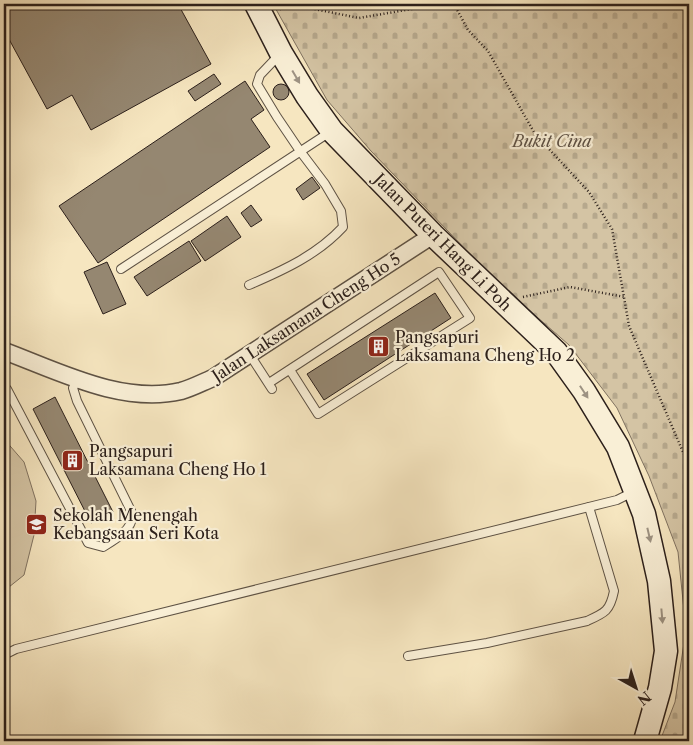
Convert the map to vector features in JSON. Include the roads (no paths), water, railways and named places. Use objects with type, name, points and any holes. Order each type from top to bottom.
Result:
[{"type":"street","name":"Jalan Puteri Hang Li Poh","points":[[257,7],[306,96],[332,131],[433,235],[556,352],[584,391],[618,447],[644,514],[659,581],[666,650],[660,688],[645,741]]},
{"type":"street","name":"Jalan Laksamana Cheng Ho 5","points":[[4,351],[46,366],[77,380],[113,389],[150,395],[182,391],[213,378],[433,235]]},
{"type":"lane","points":[[249,284],[290,267],[330,242],[344,227],[341,211],[325,184],[300,151],[257,84],[260,75],[281,53]]},
{"type":"lane","points":[[121,269],[332,131]]},
{"type":"lane","points":[[250,355],[270,386],[290,370],[439,272],[470,318],[318,414],[290,370]]},
{"type":"lane","points":[[7,389],[88,543],[102,547],[132,524],[133,515],[77,401],[73,388],[77,380]]},
{"type":"lane","points":[[4,655],[16,649],[617,500],[635,490]]},
{"type":"lane","points":[[408,656],[486,643],[587,621],[601,615],[611,606],[614,591],[589,507]]},
{"type":"place","name":"Pangsapuri Laksamana Cheng Ho 2","points":[[379,346]]},
{"type":"place","name":"Pangsapuri Laksamana Cheng Ho 1","points":[[73,460]]},
{"type":"place","name":"Sekolah Menengah Kebangsaan Seri Kota","points":[[37,524]]},
{"type":"park label","name":"Bukit Cina","points":[[552,141]]}]
